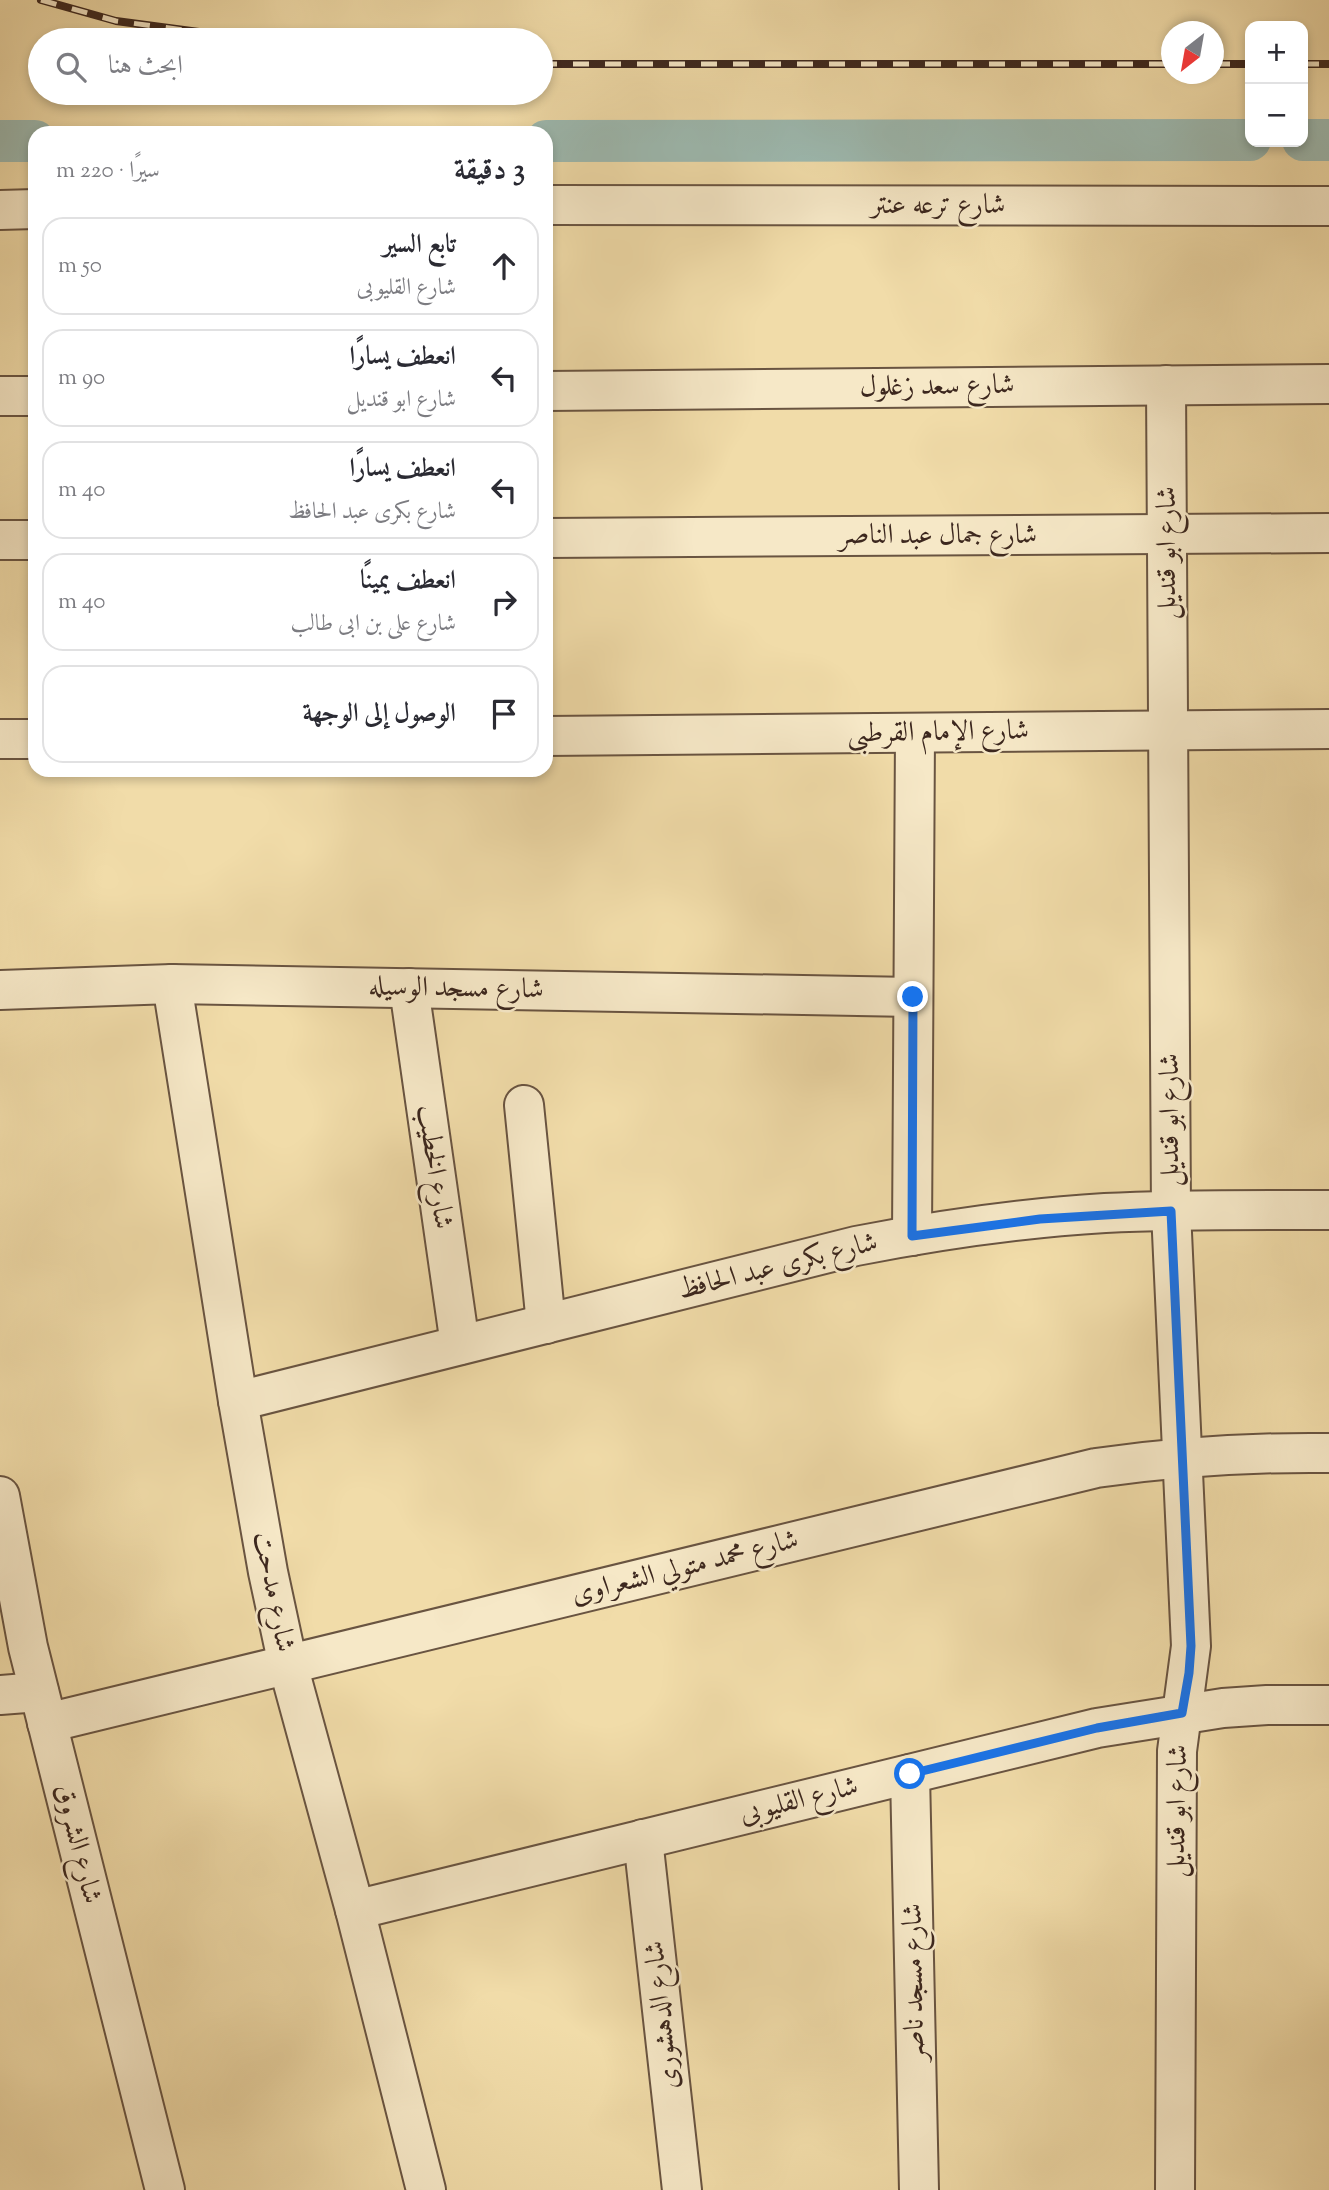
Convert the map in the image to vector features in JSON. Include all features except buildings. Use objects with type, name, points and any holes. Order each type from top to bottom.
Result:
[{"type":"street","name":"شارع ترعه عنتر","points":[[553,205],[1329,206]]},
{"type":"street","points":[[0,210],[28,209]]},
{"type":"street","name":"شارع ابو قنديل","points":[[1166,384],[1171,1211],[1191,1646],[1177,1762],[1175,2190]]},
{"type":"street","name":"شارع سعد زغلول","points":[[553,391],[1329,384]]},
{"type":"street","points":[[0,396],[28,396]]},
{"type":"street","name":"شارع جمال عبد الناصر","points":[[553,537],[1329,533]]},
{"type":"street","points":[[0,540],[28,540]]},
{"type":"street","name":"شارع الإمام القرطبى","points":[[553,736],[1329,729]]},
{"type":"street","points":[[912,1236],[915,734]]},
{"type":"street","points":[[0,739],[28,739]]},
{"type":"street","name":"شارع مسجد الوسيله","points":[[0,990],[172,984],[913,997]]},
{"type":"street","name":"شارع مدحت","points":[[172,984],[268,1572],[288,1665],[355,1910],[426,2190]]},
{"type":"street","name":"شارع الخطيب","points":[[409,988],[460,1345]]},
{"type":"street","points":[[524,1105],[545,1324]]},
{"type":"street","name":"شارع بكرى عبد الحافظ","points":[[238,1401],[856,1246],[912,1236],[1040,1219],[1171,1211],[1329,1210]]},
{"type":"street","name":"شارع محمد متولي الشعراوى","points":[[0,1695],[43,1708],[288,1665],[1096,1468],[1183,1457],[1260,1452],[1329,1453]]},
{"type":"street","name":"شارع الشروق","points":[[0,1496],[12,1567],[43,1708],[166,2190]]},
{"type":"street","name":"شارع القليوبى","points":[[355,1910],[1097,1728],[1182,1713],[1267,1705],[1329,1705]]},
{"type":"street","name":"شارع مسجد ناصر","points":[[910,1774],[919,2190]]},
{"type":"street","name":"شارع الدهشورى","points":[[643,1839],[682,2190]]},
{"type":"waterway","points":[[553,141],[1245,140]]},
{"type":"waterway","points":[[1308,140],[1329,140]]},
{"type":"waterway","points":[[0,141],[28,141]]},
{"type":"railway","points":[[41,0],[116,21],[169,28]]},
{"type":"railway","points":[[553,64],[1161,64]]},
{"type":"railway","points":[[1224,64],[1245,64]]},
{"type":"railway","points":[[1308,64],[1329,64]]},
{"type":"route","points":[[910,1774],[1097,1728],[1182,1713],[1191,1646],[1171,1211],[1040,1219],[912,1236],[913,997]]}]
